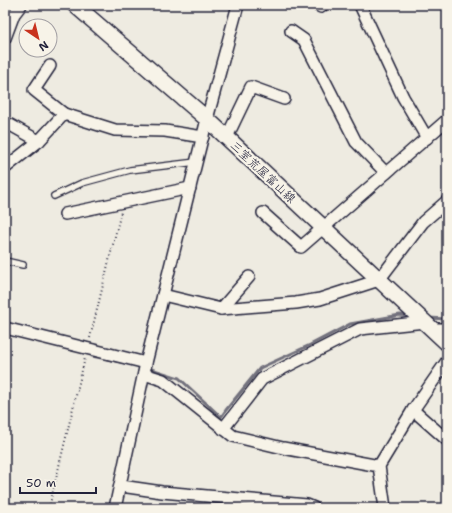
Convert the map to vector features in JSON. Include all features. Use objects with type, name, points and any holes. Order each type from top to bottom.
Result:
[{"type":"main road","name":"三室荒屋富山線","points":[[75,5],[227,137],[447,343]]},
{"type":"street","points":[[5,38],[14,14],[21,5]]},
{"type":"street","points":[[115,508],[121,486],[145,368],[207,119],[238,5]]},
{"type":"street","points":[[360,5],[403,97],[427,138]]},
{"type":"street","points":[[291,31],[304,40],[356,142],[386,173]]},
{"type":"street","points":[[50,66],[34,90],[64,114],[115,130],[165,131],[203,137]]},
{"type":"street","points":[[227,137],[251,87],[284,99]]},
{"type":"street","points":[[5,168],[39,141],[64,114]]},
{"type":"street","points":[[263,213],[302,247],[322,227],[447,120]]},
{"type":"street","points":[[5,122],[39,141]]},
{"type":"street","points":[[65,214],[190,188]]},
{"type":"street","points":[[163,295],[221,309],[288,304],[320,298],[379,280],[423,222],[447,201]]},
{"type":"street","points":[[221,309],[249,277]]},
{"type":"street","points":[[223,429],[262,379],[360,329],[428,326],[447,329]]},
{"type":"street","points":[[5,328],[145,368],[163,380],[233,436],[283,448],[379,466]]},
{"type":"street","points":[[385,508],[379,466],[413,410],[447,361]]},
{"type":"street","points":[[413,410],[447,440]]},
{"type":"street","points":[[121,486],[250,504],[307,505],[314,508]]},
{"type":"lane","points":[[54,196],[82,183],[130,170],[196,162]]},
{"type":"lane","points":[[5,261],[23,265]]},
{"type":"waterway","points":[[148,368],[179,378],[221,417],[260,368],[310,345],[350,324],[400,315],[410,316]]},
{"type":"waterway","points":[[428,318],[447,319]]},
{"type":"waterway","points":[[92,356],[121,362]]}]
